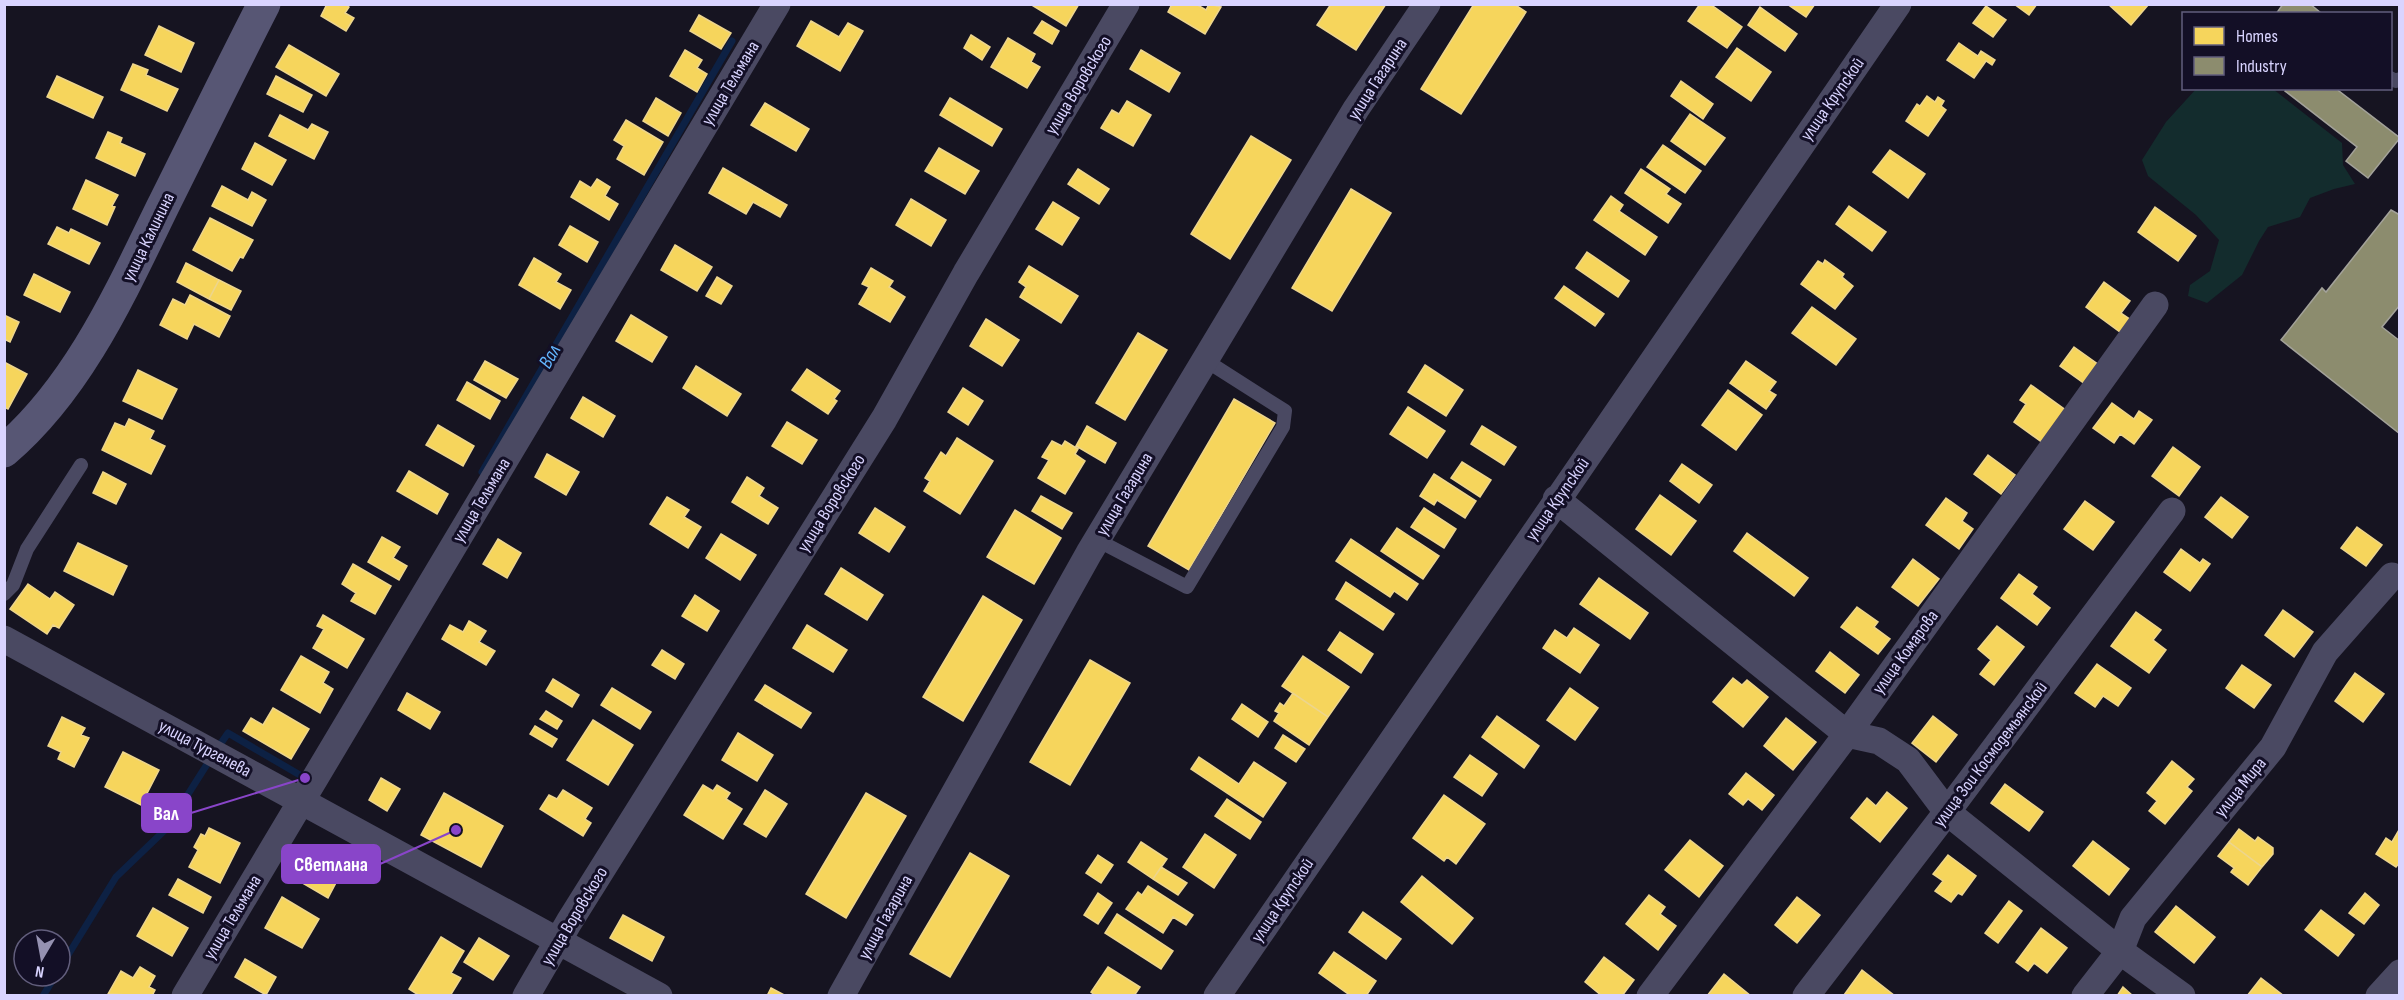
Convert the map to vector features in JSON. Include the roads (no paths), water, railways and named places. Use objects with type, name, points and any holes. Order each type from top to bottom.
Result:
[{"type":"street","name":"улица Калинина","points":[[10,439],[64,385],[113,308],[264,4]]},
{"type":"street","name":"улица Тельмана","points":[[185,996],[777,4]]},
{"type":"street","name":"улица Воровского","points":[[526,996],[884,419],[966,273],[1126,4]]},
{"type":"street","name":"улица Гагарина","points":[[841,996],[1097,540],[1356,109],[1427,4]]},
{"type":"street","name":"улица Крупской","points":[[1217,996],[1898,4]]},
{"type":"street","name":"улица Комарова","points":[[1650,996],[1846,734],[2155,305]]},
{"type":"street","points":[[1556,500],[1846,734],[1879,741],[1908,760],[1947,812],[2120,951],[2182,996]]},
{"type":"street","name":"улица Зои Космодемьянской","points":[[1806,996],[2172,511]]},
{"type":"street","name":"улица Мира","points":[[2085,996],[2120,951],[2133,918],[2273,747],[2325,652],[2392,576]]},
{"type":"street","name":"улица Тургенева","points":[[4,639],[659,996]]},
{"type":"street","points":[[2379,996],[2400,973]]},
{"type":"lane","points":[[1097,540],[1187,587],[1283,427],[1285,411],[1206,360]]},
{"type":"lane","points":[[4,594],[13,585],[27,549],[81,465]]},
{"type":"waterway","name":"Вал","points":[[482,472],[732,41]]},
{"type":"waterway","name":"Вал","points":[[217,749],[228,733],[305,778],[307,775]]},
{"type":"waterway","name":"Вал","points":[[72,948],[116,877],[166,829],[211,758]]},
{"type":"waterway","name":"Вал","points":[[43,996],[48,988]]},
{"type":"place","name":"Вал","points":[[305,778]]},
{"type":"place","name":"Светлана","points":[[456,830]]}]
